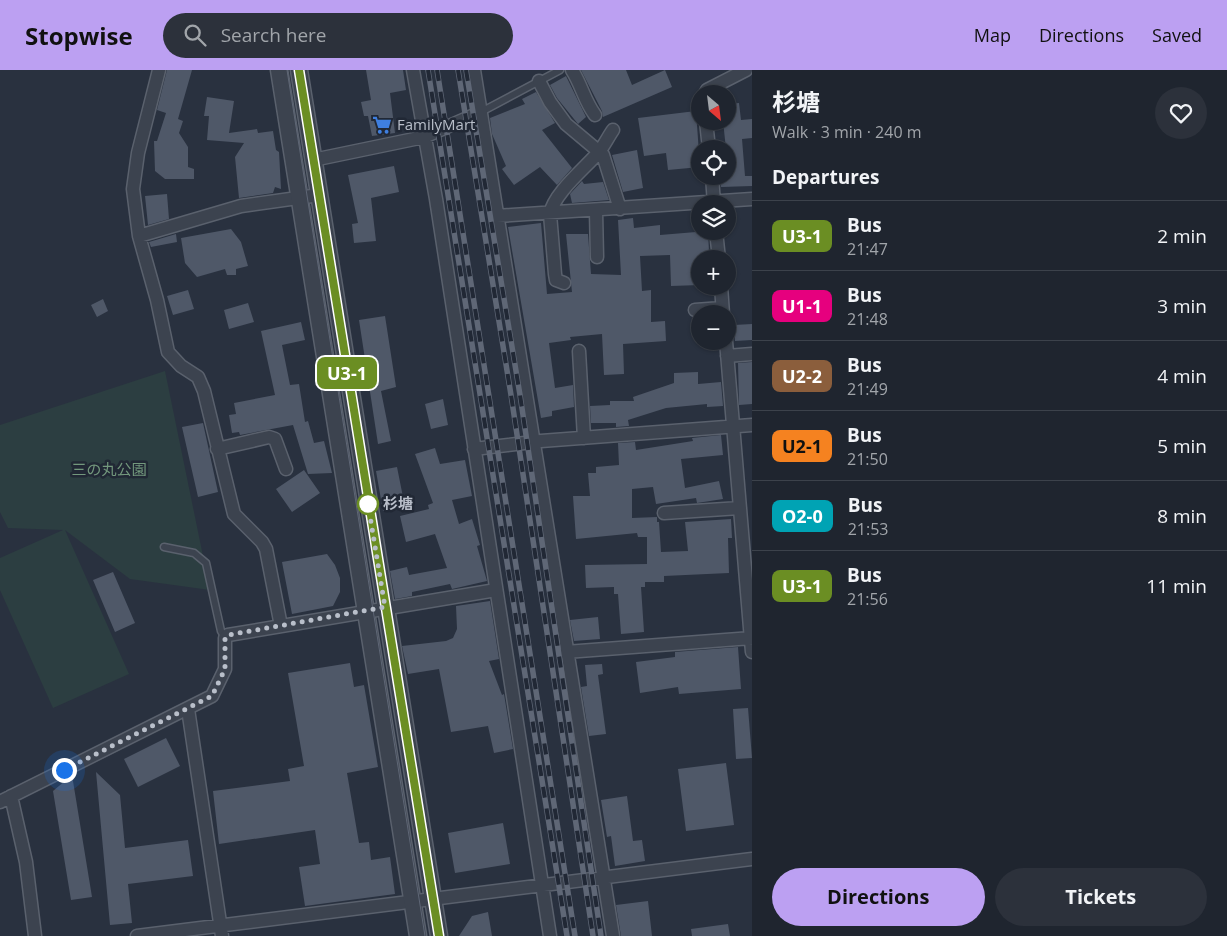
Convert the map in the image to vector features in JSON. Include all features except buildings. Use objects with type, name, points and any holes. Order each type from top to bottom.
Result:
[{"type":"street","points":[[159,70],[138,154],[133,189],[139,236],[157,300],[168,352],[181,366],[198,377],[204,391],[234,514],[262,542],[266,549],[281,626]]},
{"type":"street","points":[[279,70],[418,936]]},
{"type":"street","points":[[299,70],[439,936]]},
{"type":"street","points":[[413,70],[436,199],[550,936]]},
{"type":"street","points":[[474,70],[613,936]]},
{"type":"street","points":[[572,70],[583,87],[585,102],[594,115]]},
{"type":"street","points":[[717,85],[746,70]]},
{"type":"street","points":[[539,81],[550,102],[566,124],[600,151],[620,209]]},
{"type":"street","points":[[313,160],[424,137],[481,112]]},
{"type":"street","points":[[564,283],[556,280],[551,207],[600,151],[613,130]]},
{"type":"street","points":[[139,236],[242,206],[319,195]]},
{"type":"street","points":[[736,201],[752,200]]},
{"type":"street","points":[[497,216],[691,204]]},
{"type":"street","points":[[596,211],[597,257]]},
{"type":"street","points":[[727,350],[752,652]]},
{"type":"street","points":[[579,351],[584,438]]},
{"type":"street","points":[[727,356],[752,354]]},
{"type":"street","points":[[474,449],[534,442],[752,425]]},
{"type":"street","points":[[217,449],[269,437],[275,439],[286,469]]},
{"type":"street","points":[[664,513],[740,508]]},
{"type":"street","points":[[35,936],[26,862],[5,799],[212,696],[220,684],[225,669],[225,638],[232,633],[496,590]]},
{"type":"street","points":[[566,652],[751,638]]},
{"type":"street","points":[[188,709],[221,930]]},
{"type":"street","points":[[136,936],[221,930],[542,884],[752,859]]},
{"type":"lane","points":[[481,112],[560,70]]},
{"type":"lane","points":[[164,547],[194,554],[206,563],[220,631],[225,638]]},
{"type":"green space","name":"三の丸公園","points":[[165,371],[210,590],[130,579],[65,530],[129,674],[53,708],[0,590],[0,558],[63,530],[8,528],[0,512],[0,425]]},
{"type":"tram line","points":[[287,70],[425,936]]},
{"type":"railway","points":[[428,70],[567,936]]},
{"type":"railway","points":[[437,70],[575,936]]},
{"type":"railway","points":[[458,70],[511,395],[593,936]]},
{"type":"railway","points":[[466,70],[520,395],[601,936]]},
{"type":"bus line","name":"U3-1","points":[[299,70],[439,936]]},
{"type":"place","name":"FamilyMart","points":[[382,125]]},
{"type":"place","name":"杉塘","points":[[368,504]]},
{"type":"route","points":[[64,770],[212,696],[220,684],[225,669],[225,638],[228,635],[385,607],[368,504]]}]
